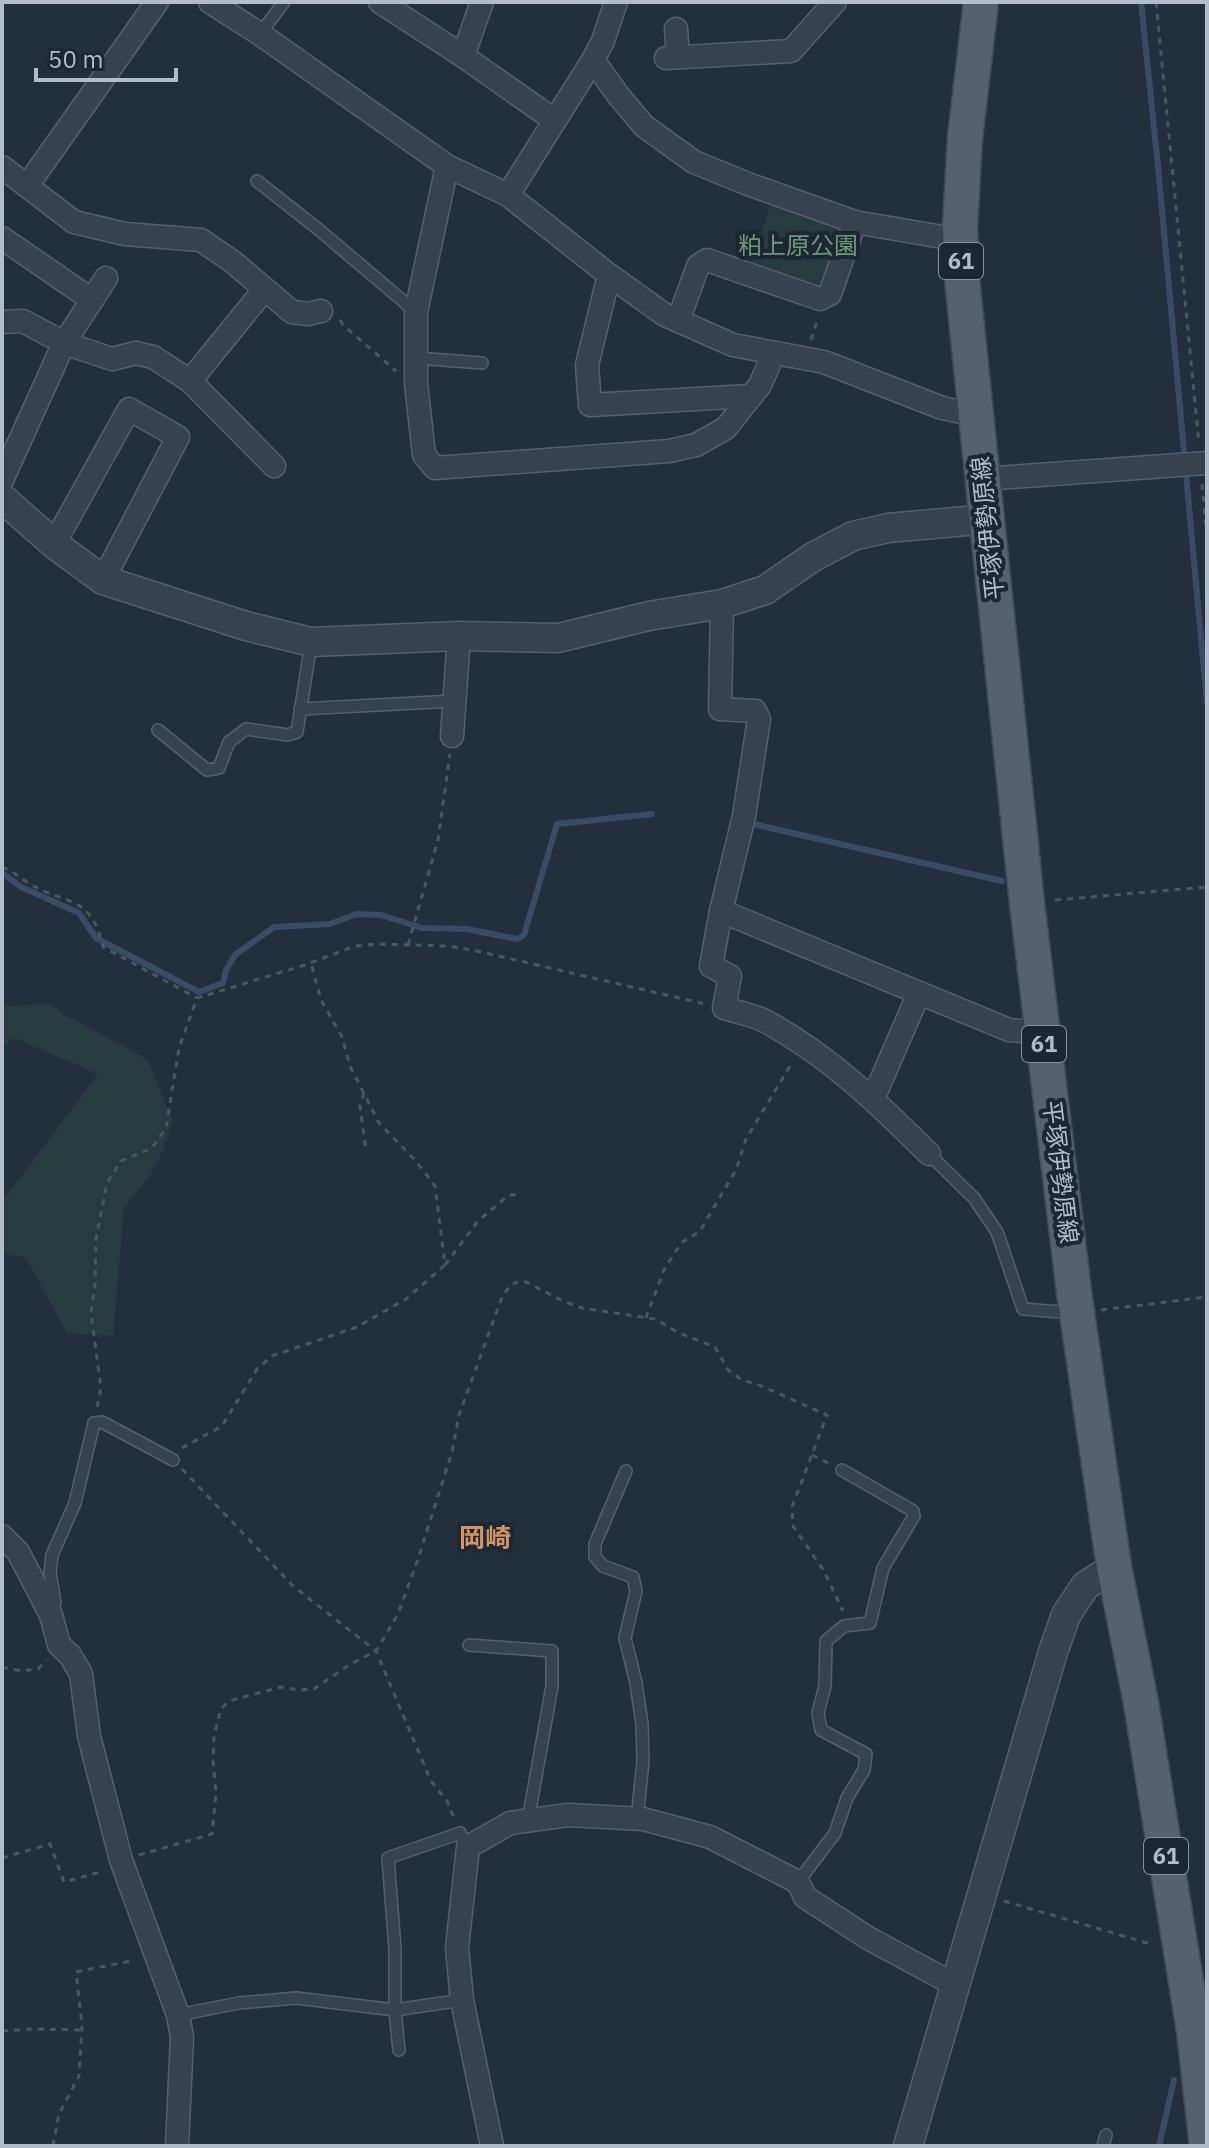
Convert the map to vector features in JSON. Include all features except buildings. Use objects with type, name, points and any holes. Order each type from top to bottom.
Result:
[{"type":"main road","name":"平塚伊勢原線","points":[[981,2],[965,138],[960,240],[1027,903],[1077,1313],[1114,1567],[1191,1960],[1194,2031],[1207,2146]]},
{"type":"street","points":[[27,186],[157,2]]},
{"type":"street","points":[[211,2],[447,166],[508,195],[665,315],[733,345],[824,362],[942,408],[976,415]]},
{"type":"street","points":[[463,56],[482,2]]},
{"type":"street","points":[[508,195],[593,60],[616,2]]},
{"type":"street","points":[[676,29],[672,58],[791,51],[835,2]]},
{"type":"street","points":[[382,3],[554,120]]},
{"type":"street","points":[[593,60],[644,126],[694,162],[855,222],[960,240]]},
{"type":"street","points":[[447,166],[416,312],[416,383],[424,455],[435,468],[669,451],[696,445],[726,428],[760,385],[774,353]]},
{"type":"street","points":[[2,167],[74,222],[125,234],[201,240],[233,262],[292,312],[308,314],[321,311]]},
{"type":"street","points":[[678,321],[698,266],[707,260],[820,299],[825,298],[830,294],[855,222]]},
{"type":"street","points":[[2,238],[92,300]]},
{"type":"street","points":[[609,275],[587,365],[590,405],[750,396]]},
{"type":"street","points":[[2,480],[64,343],[106,278]]},
{"type":"street","points":[[190,381],[264,290]]},
{"type":"street","points":[[2,322],[23,321],[64,343],[112,359],[136,353],[153,357],[190,381],[274,466]]},
{"type":"street","points":[[54,544],[129,409],[178,437],[103,580]]},
{"type":"street","points":[[983,479],[1204,463]]},
{"type":"street","points":[[2,498],[54,544],[103,580],[246,626],[311,642],[459,636],[558,638],[649,616],[722,604],[765,590],[813,557],[853,536],[888,528],[988,519]]},
{"type":"street","points":[[722,604],[720,709],[755,711],[759,719],[744,816],[711,966],[730,976],[724,1008],[763,1020],[803,1045],[873,1099],[929,1154]]},
{"type":"street","points":[[452,736],[459,636]]},
{"type":"street","points":[[721,911],[1009,1030],[1043,1033]]},
{"type":"street","points":[[873,1099],[919,993]]},
{"type":"street","points":[[2,1536],[18,1552],[51,1615],[59,1645],[70,1655],[81,1674],[89,1736],[122,1863],[178,2015],[182,2037],[177,2146]]},
{"type":"street","points":[[908,2146],[1066,1615],[1085,1586],[1114,1567]]},
{"type":"street","points":[[492,2146],[462,2000],[457,1948],[464,1840],[510,1823],[568,1815],[637,1819],[710,1837],[798,1882],[805,1897],[868,1938],[955,1985]]},
{"type":"lane","points":[[260,34],[284,2]]},
{"type":"lane","points":[[257,181],[416,312]]},
{"type":"lane","points":[[416,358],[482,363]]},
{"type":"lane","points":[[158,730],[207,770],[219,768],[229,742],[246,729],[288,735],[297,732],[311,642]]},
{"type":"lane","points":[[300,709],[454,701]]},
{"type":"lane","points":[[929,1154],[974,1198],[997,1232],[1023,1309],[1077,1313]]},
{"type":"lane","points":[[51,1615],[55,1602],[50,1573],[52,1555],[75,1503],[94,1423],[102,1422],[173,1460]]},
{"type":"lane","points":[[798,1882],[835,1833],[847,1798],[864,1770],[866,1754],[821,1730],[818,1713],[825,1686],[826,1641],[844,1626],[870,1623],[883,1568],[914,1516],[913,1511],[842,1470]]},
{"type":"lane","points":[[626,1471],[595,1544],[595,1557],[603,1566],[633,1577],[636,1591],[625,1638],[642,1724],[643,1761],[637,1819]]},
{"type":"lane","points":[[469,1645],[552,1651],[552,1686],[528,1821]]},
{"type":"lane","points":[[399,2050],[388,1858],[464,1840]]},
{"type":"lane","points":[[178,2015],[239,2003],[296,1998],[395,2010],[462,2000]]},
{"type":"path","points":[[1156,2],[1204,463],[1207,539]]},
{"type":"path","points":[[804,359],[825,298]]},
{"type":"path","points":[[321,311],[339,318],[343,325],[407,381],[416,383]]},
{"type":"path","points":[[408,945],[438,840],[452,736]]},
{"type":"path","points":[[2,867],[83,907],[98,927],[103,947],[197,998],[355,946],[377,944],[449,946],[477,951],[724,1008]]},
{"type":"path","points":[[1027,903],[1207,887]]},
{"type":"path","points":[[311,963],[321,1000],[342,1037],[350,1066],[379,1123],[435,1186],[445,1265]]},
{"type":"path","points":[[94,1423],[101,1388],[91,1313],[96,1238],[107,1183],[121,1161],[152,1148],[166,1128],[179,1048],[197,998]]},
{"type":"path","points":[[646,1318],[664,1270],[681,1243],[700,1231],[736,1170],[746,1139],[803,1045]]},
{"type":"path","points":[[364,1093],[360,1106],[366,1151]]},
{"type":"path","points":[[464,1840],[447,1801],[431,1781],[376,1651],[293,1586],[173,1460],[181,1448],[222,1426],[257,1369],[272,1356],[357,1327],[406,1299],[445,1265],[478,1221],[509,1195],[521,1194]]},
{"type":"path","points":[[2,1858],[50,1844],[64,1882],[212,1834],[216,1793],[214,1736],[221,1709],[229,1701],[281,1687],[314,1689],[376,1651],[398,1614],[452,1452],[459,1415],[502,1297],[511,1284],[524,1281],[582,1308],[655,1319],[679,1333],[715,1347],[728,1370],[742,1380],[827,1415],[792,1507],[793,1526],[824,1571],[846,1618],[844,1626]]},
{"type":"path","points":[[1077,1313],[1207,1297]]},
{"type":"path","points":[[812,1455],[842,1470]]},
{"type":"path","points":[[2,1667],[22,1671],[38,1669],[59,1645]]},
{"type":"path","points":[[981,1894],[1191,1960]]},
{"type":"path","points":[[53,2146],[59,2114],[79,2076],[82,2030],[76,1972],[155,1956]]},
{"type":"path","points":[[2,2031],[82,2030]]},
{"type":"green space","name":"粕上原公園","points":[[772,200],[840,222],[845,231],[827,287],[817,291],[750,268]]},
{"type":"green space","points":[[50,1004],[147,1059],[173,1121],[159,1160],[124,1207],[113,1336],[67,1333],[26,1258],[2,1253],[2,1202],[98,1074],[14,1038],[2,1047],[2,1006]]},
{"type":"waterway","points":[[1141,2],[1207,704]]},
{"type":"waterway","points":[[2,873],[21,887],[79,913],[96,938],[199,992],[223,983],[235,955],[274,927],[330,924],[356,914],[381,915],[422,928],[467,929],[517,939],[524,935],[557,824],[652,814]]},
{"type":"waterway","points":[[748,823],[1002,881]]},
{"type":"waterway","points":[[1159,2146],[1174,2080]]},
{"type":"district","name":"岡崎","points":[[485,1538]]}]
